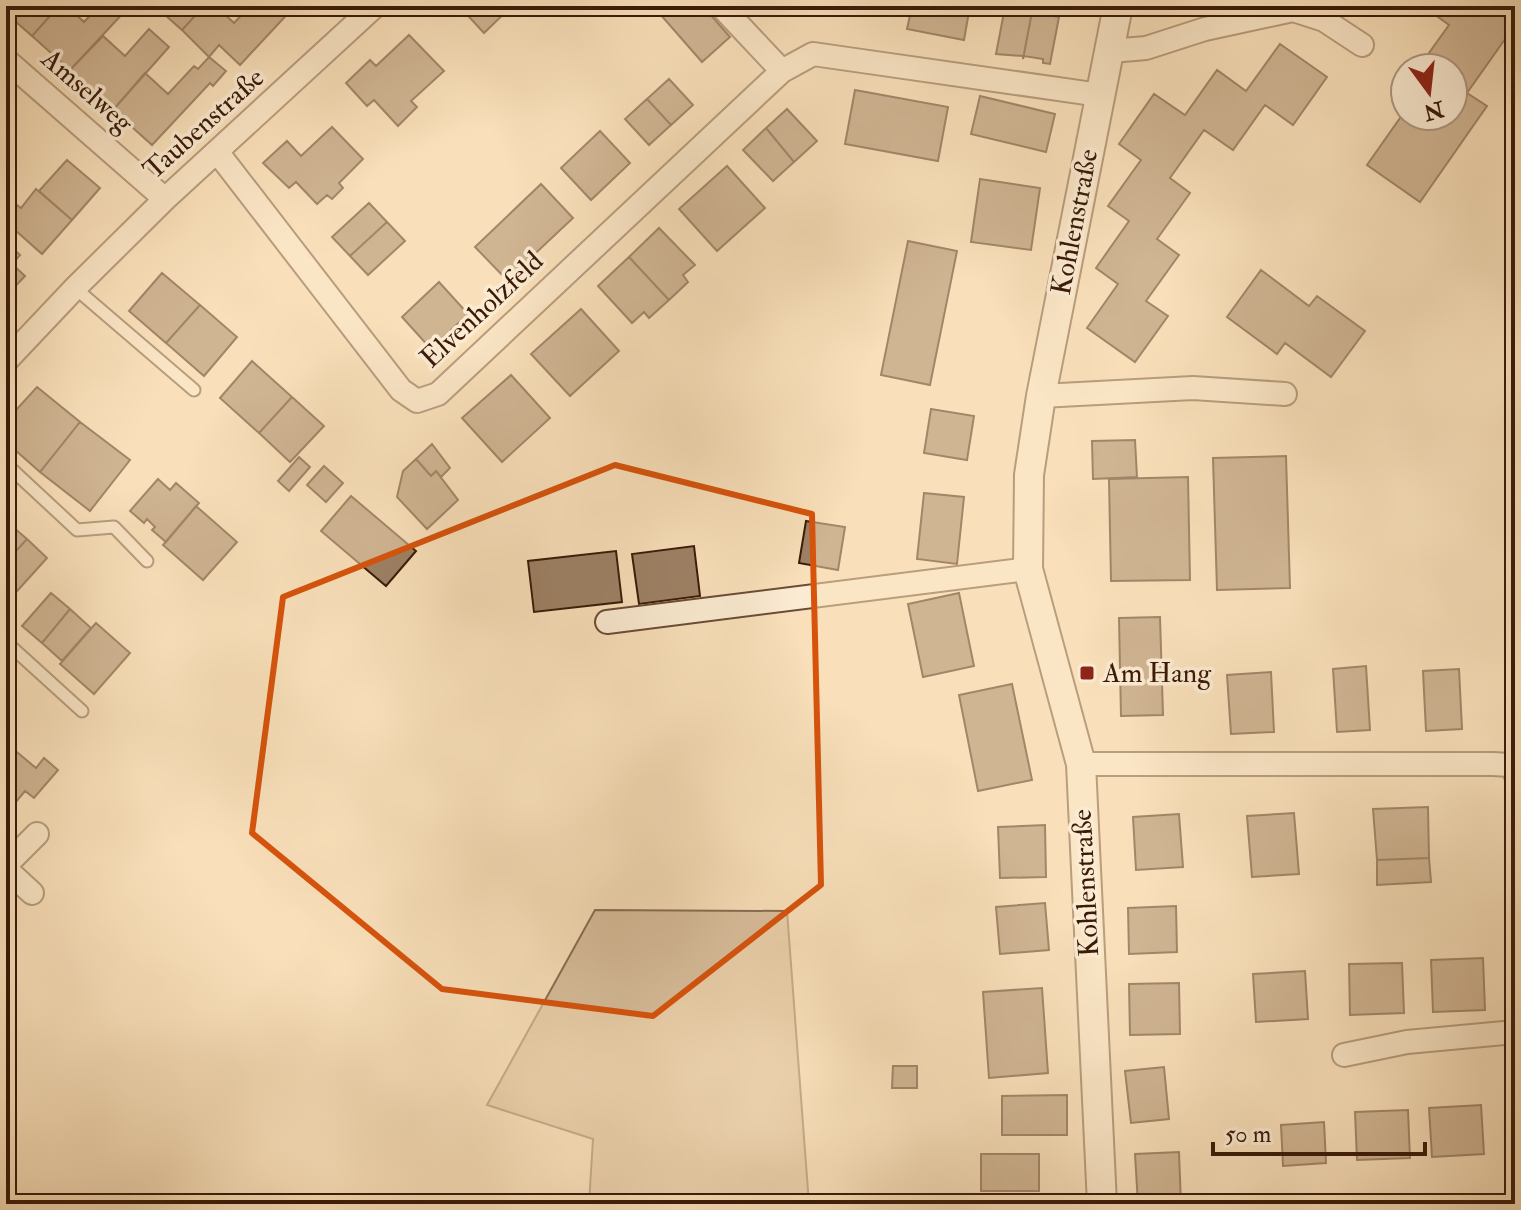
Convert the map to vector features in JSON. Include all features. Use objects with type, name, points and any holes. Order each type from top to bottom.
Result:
[{"type":"street","name":"Taubenstraße","points":[[6,361],[165,199],[375,6]]},
{"type":"street","points":[[721,6],[782,71]]},
{"type":"street","name":"Kohlenstraße","points":[[1102,1204],[1081,764],[1028,569],[1029,475],[1041,396],[1118,6]]},
{"type":"street","points":[[1111,51],[1146,48],[1230,22],[1293,10],[1324,20],[1362,45]]},
{"type":"street","name":"Elvenholzfeld","points":[[218,153],[401,390],[417,401],[438,394],[782,71],[813,54],[1100,95]]},
{"type":"street","name":"Amselweg","points":[[6,60],[165,199]]},
{"type":"street","points":[[1041,396],[1193,388],[1285,394]]},
{"type":"street","points":[[607,622],[1028,569]]},
{"type":"street","points":[[1081,764],[1493,764],[1510,765],[1515,773]]},
{"type":"street","points":[[32,893],[6,867],[37,834]]},
{"type":"street","points":[[1344,1055],[1407,1042],[1515,1032]]},
{"type":"lane","points":[[75,288],[194,390]]},
{"type":"lane","points":[[6,464],[77,530],[114,527],[147,561]]},
{"type":"lane","points":[[6,642],[82,711]]},
{"type":"highlighted area","points":[[615,465],[812,514],[821,885],[653,1016],[442,989],[252,833],[283,597]]},
{"type":"shaded area","points":[[595,910],[787,911],[809,1204],[589,1204],[593,1139],[487,1105]]},
{"type":"building","points":[[6,6],[59,6],[32,36],[6,13]]},
{"type":"building","points":[[59,6],[67,6],[84,22],[99,6],[122,6],[126,10],[70,70],[32,36]]},
{"type":"building","points":[[155,6],[204,6],[182,30]]},
{"type":"building","points":[[204,6],[216,6],[234,23],[250,6],[295,6],[240,65],[219,45],[209,57],[182,30]]},
{"type":"building","points":[[459,6],[510,6],[511,7],[484,33]]},
{"type":"building","points":[[653,6],[703,6],[730,37],[702,62]]},
{"type":"building","points":[[823,6],[860,6],[859,12]]},
{"type":"building","points":[[912,6],[970,6],[964,40],[907,29]]},
{"type":"building","points":[[1423,6],[1515,6],[1515,25],[1469,90],[1469,52],[1430,52],[1449,25]]},
{"type":"building","points":[[1005,7],[1032,12],[1023,59],[1023,56],[996,54]]},
{"type":"building","points":[[1032,12],[1059,17],[1050,64],[1043,63],[1043,59],[1024,56],[1023,59]]},
{"type":"building","points":[[149,29],[169,47],[113,110],[70,70],[103,36],[125,56]]},
{"type":"building","points":[[409,35],[444,71],[411,101],[417,107],[398,126],[374,100],[367,106],[346,83],[370,60],[376,66]]},
{"type":"building","points":[[1280,44],[1327,77],[1293,125],[1265,105],[1233,150],[1204,130],[1170,178],[1190,193],[1157,239],[1179,255],[1146,301],[1168,316],[1135,362],[1087,328],[1118,284],[1096,268],[1129,221],[1108,206],[1141,160],[1119,144],[1154,94],[1185,115],[1217,70],[1246,91]]},
{"type":"building","points":[[209,57],[226,71],[213,86],[210,83],[152,145],[113,110],[145,73],[168,94],[194,66],[198,69]]},
{"type":"building","points":[[669,79],[693,105],[671,125],[647,99]]},
{"type":"building","points":[[855,90],[948,107],[938,161],[845,144]]},
{"type":"building","points":[[1469,94],[1487,106],[1469,132]]},
{"type":"building","points":[[980,96],[1055,114],[1046,152],[971,134]]},
{"type":"building","points":[[647,99],[671,125],[649,145],[625,119]]},
{"type":"building","points":[[787,109],[817,141],[794,162],[766,128]]},
{"type":"building","points":[[332,127],[363,159],[339,183],[343,188],[332,199],[327,195],[317,204],[296,182],[289,188],[263,163],[287,141],[301,156]]},
{"type":"building","points":[[766,128],[794,162],[773,181],[743,150]]},
{"type":"building","points":[[600,131],[630,163],[591,200],[561,168]]},
{"type":"building","points":[[1390,132],[1469,132],[1420,202],[1367,165]]},
{"type":"building","points":[[67,160],[100,188],[72,220],[39,191]]},
{"type":"building","points":[[727,166],[765,208],[717,251],[679,209]]},
{"type":"building","points":[[980,179],[1040,188],[1031,250],[971,242]]},
{"type":"building","points":[[541,184],[573,218],[507,280],[475,247]]},
{"type":"building","points":[[36,189],[72,220],[42,254],[6,222],[17,205],[21,208]]},
{"type":"building","points":[[369,203],[387,222],[350,256],[332,237]]},
{"type":"building","points":[[387,222],[405,241],[368,275],[350,256]]},
{"type":"building","points":[[659,228],[695,265],[683,275],[688,282],[669,300],[629,257]]},
{"type":"building","points":[[908,241],[957,251],[930,385],[881,375]]},
{"type":"building","points":[[6,242],[20,255],[12,264],[25,276],[6,296]]},
{"type":"building","points":[[629,257],[669,300],[649,318],[644,312],[632,323],[598,286]]},
{"type":"building","points":[[1261,270],[1309,306],[1317,296],[1365,331],[1331,377],[1285,343],[1277,354],[1227,317]]},
{"type":"building","points":[[162,273],[200,305],[166,343],[129,311]]},
{"type":"building","points":[[439,282],[468,314],[431,349],[402,317]]},
{"type":"building","points":[[200,305],[237,337],[204,376],[166,343]]},
{"type":"building","points":[[581,309],[619,351],[570,396],[531,354]]},
{"type":"building","points":[[252,361],[292,397],[259,433],[220,398]]},
{"type":"building","points":[[511,375],[550,418],[502,462],[462,418]]},
{"type":"building","points":[[37,387],[80,422],[40,472],[6,442],[6,421]]},
{"type":"building","points":[[292,397],[324,426],[290,462],[259,433]]},
{"type":"building","points":[[931,409],[974,416],[967,460],[924,453]]},
{"type":"building","points":[[80,422],[130,460],[90,511],[40,472]]},
{"type":"building","points":[[1135,440],[1137,477],[1093,479],[1092,441]]},
{"type":"building","points":[[432,444],[450,468],[441,477],[436,471],[431,476],[416,459]]},
{"type":"building","points":[[1286,456],[1290,588],[1217,590],[1213,458]]},
{"type":"building","points":[[299,457],[310,467],[289,491],[278,481]]},
{"type":"building","points":[[416,459],[431,476],[436,471],[458,500],[427,529],[397,497],[403,471]]},
{"type":"building","points":[[324,466],[343,483],[326,502],[307,485]]},
{"type":"building","points":[[1188,477],[1190,580],[1111,581],[1109,479]]},
{"type":"building","points":[[158,479],[170,490],[176,483],[199,503],[166,542],[152,530],[155,527],[147,519],[144,523],[130,511]]},
{"type":"building","points":[[924,493],[964,497],[957,564],[917,559]]},
{"type":"building","points":[[351,496],[416,551],[386,586],[321,531]]},
{"type":"building","points":[[196,506],[237,542],[203,580],[163,545]]},
{"type":"building","points":[[6,521],[27,539],[6,562]]},
{"type":"building","points":[[806,521],[845,527],[838,570],[799,563]]},
{"type":"building","points":[[27,539],[47,558],[9,600],[6,597],[6,562]]},
{"type":"building","points":[[694,546],[700,596],[639,604],[632,554]]},
{"type":"building","points":[[616,551],[622,602],[534,612],[528,561]]},
{"type":"building","points":[[51,593],[70,609],[42,643],[22,626]]},
{"type":"building","points":[[959,593],[974,666],[923,677],[908,604]]},
{"type":"building","points":[[70,609],[91,628],[62,661],[42,643]]},
{"type":"building","points":[[1160,617],[1163,715],[1121,716],[1119,618]]},
{"type":"building","points":[[96,623],[130,653],[94,694],[60,664]]},
{"type":"building","points":[[1366,666],[1370,730],[1337,732],[1333,669]]},
{"type":"building","points":[[1459,669],[1462,729],[1426,731],[1423,671]]},
{"type":"building","points":[[1271,672],[1274,732],[1231,734],[1227,675]]},
{"type":"building","points":[[1012,684],[1032,780],[978,791],[959,695]]},
{"type":"building","points":[[6,743],[36,768],[44,758],[58,770],[34,798],[25,791],[6,814]]},
{"type":"building","points":[[1428,807],[1429,858],[1377,860],[1373,809]]},
{"type":"building","points":[[1294,813],[1299,874],[1252,877],[1247,816]]},
{"type":"building","points":[[1179,814],[1183,867],[1136,870],[1133,817]]},
{"type":"building","points":[[1045,825],[1046,877],[1000,878],[998,827]]},
{"type":"building","points":[[1429,858],[1431,882],[1377,885],[1377,860]]},
{"type":"building","points":[[1045,903],[1049,950],[1000,954],[996,907]]},
{"type":"building","points":[[1176,906],[1177,952],[1129,954],[1128,908]]},
{"type":"building","points":[[1483,958],[1485,1010],[1433,1012],[1431,960]]},
{"type":"building","points":[[1402,963],[1404,1013],[1350,1015],[1349,964]]},
{"type":"building","points":[[1305,971],[1308,1019],[1256,1022],[1253,974]]},
{"type":"building","points":[[1179,983],[1180,1034],[1130,1035],[1129,984]]},
{"type":"building","points":[[1042,988],[1048,1073],[989,1078],[983,992]]},
{"type":"building","points":[[893,1066],[917,1066],[917,1088],[892,1088]]},
{"type":"building","points":[[1164,1067],[1169,1119],[1131,1123],[1125,1071]]},
{"type":"building","points":[[1067,1095],[1067,1135],[1002,1135],[1002,1096]]},
{"type":"building","points":[[1481,1105],[1484,1154],[1432,1157],[1429,1108]]},
{"type":"building","points":[[1408,1110],[1410,1158],[1357,1160],[1355,1112]]},
{"type":"building","points":[[1324,1122],[1326,1163],[1283,1166],[1281,1125]]},
{"type":"building","points":[[1179,1152],[1181,1204],[1138,1204],[1135,1154]]},
{"type":"building","points":[[981,1154],[1039,1154],[1039,1191],[981,1191]]},
{"type":"place","name":"Am Hang","points":[[1087,673]]}]
